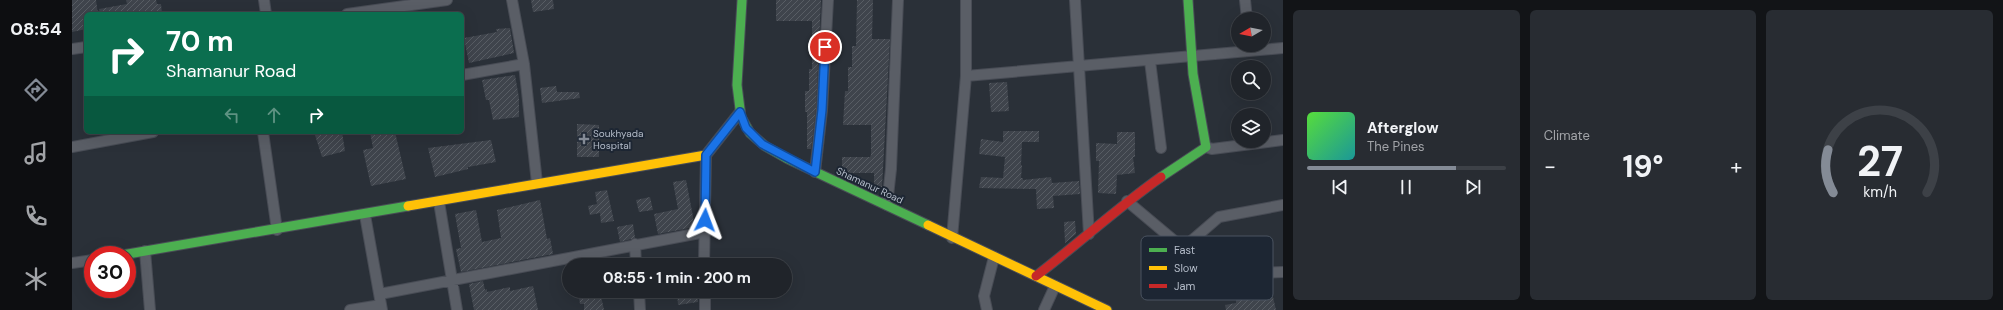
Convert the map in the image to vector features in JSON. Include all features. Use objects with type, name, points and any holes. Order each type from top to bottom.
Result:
[{"type":"street","points":[[264,0],[266,12]]},
{"type":"street","points":[[361,12],[447,0]]},
{"type":"street","points":[[512,0],[524,64],[537,183]]},
{"type":"street","name":"Shamanur Road","points":[[742,0],[738,104],[746,128],[762,144],[815,172],[887,205],[952,238],[1107,310]]},
{"type":"street","points":[[815,172],[822,110],[828,0]]},
{"type":"street","points":[[887,205],[891,170],[898,0]]},
{"type":"street","points":[[952,238],[966,76],[966,0]]},
{"type":"street","points":[[1075,0],[1089,234]]},
{"type":"street","points":[[1188,0],[1193,74],[1206,147]]},
{"type":"street","points":[[1245,0],[1246,12]]},
{"type":"street","points":[[72,49],[84,47]]},
{"type":"street","points":[[1271,48],[1283,48]]},
{"type":"street","points":[[966,76],[1192,57],[1231,51]]},
{"type":"street","points":[[1150,60],[1161,148]]},
{"type":"street","points":[[464,75],[524,64]]},
{"type":"street","points":[[704,258],[706,155],[740,112]]},
{"type":"street","points":[[72,147],[142,134]]},
{"type":"street","points":[[263,134],[277,230]]},
{"type":"street","points":[[1206,147],[1212,149],[1283,140]]},
{"type":"street","points":[[1036,276],[1089,234],[1127,200],[1206,147]]},
{"type":"street","points":[[136,253],[365,215],[537,183],[706,155]]},
{"type":"street","points":[[1127,200],[1169,236]]},
{"type":"street","points":[[438,202],[457,310]]},
{"type":"street","points":[[1197,236],[1219,217],[1283,205]]},
{"type":"street","points":[[365,215],[381,303]]},
{"type":"street","points":[[350,310],[381,303],[452,280],[635,244],[705,232]]},
{"type":"street","points":[[635,244],[636,258]]},
{"type":"street","points":[[145,251],[150,310]]},
{"type":"street","points":[[987,310],[984,296],[994,257]]},
{"type":"street","points":[[72,263],[84,261]]},
{"type":"street","points":[[1273,272],[1283,272]]},
{"type":"street","points":[[1044,310],[1055,286]]},
{"type":"street","points":[[639,298],[640,310]]},
{"type":"street","points":[[705,298],[705,310]]},
{"type":"building","points":[[72,0],[96,0],[98,12],[84,12],[84,29],[72,32]]},
{"type":"building","points":[[126,0],[156,0],[157,4],[161,4],[162,12],[100,12],[99,9],[127,4]]},
{"type":"building","points":[[531,0],[553,0],[554,9],[533,12]]},
{"type":"building","points":[[776,0],[821,0],[816,109],[811,149],[807,149],[807,112],[805,112],[805,91],[809,91],[809,69],[812,69],[812,21],[776,21]]},
{"type":"building","points":[[857,0],[873,0],[872,39],[890,39],[882,187],[874,187],[874,173],[842,173],[842,157],[870,157],[871,155],[871,125],[843,125],[845,91],[848,91],[848,67],[852,67],[852,46],[856,46]]},
{"type":"building","points":[[510,28],[514,53],[469,63],[464,38],[497,32],[496,29]]},
{"type":"building","points":[[515,75],[519,98],[519,117],[493,120],[489,100],[486,100],[482,80]]},
{"type":"building","points":[[1007,82],[1009,111],[991,112],[989,83]]},
{"type":"building","points":[[556,86],[557,92],[579,92],[580,98],[542,103],[540,88]]},
{"type":"building","points":[[577,124],[599,125],[599,157],[577,157]]},
{"type":"building","points":[[1003,131],[1039,131],[1039,142],[1022,142],[1021,178],[1023,178],[1023,180],[1051,177],[1052,183],[1079,181],[1080,194],[1053,196],[1054,208],[1037,209],[1036,189],[979,188],[981,177],[1003,178],[1005,157],[979,154],[981,139],[1003,142]]},
{"type":"building","points":[[1117,132],[1135,132],[1135,157],[1133,157],[1135,173],[1117,175],[1116,194],[1098,193],[1099,161],[1096,161],[1096,143],[1117,144]]},
{"type":"building","points":[[315,134],[342,134],[345,151],[322,157]]},
{"type":"building","points":[[370,134],[395,134],[406,179],[371,186],[363,150],[373,148]]},
{"type":"building","points":[[491,140],[496,162],[468,167],[468,169],[435,177],[428,148]]},
{"type":"building","points":[[686,180],[695,227],[658,234],[654,214],[678,209],[673,182]]},
{"type":"building","points":[[607,190],[614,221],[601,223],[600,213],[590,215],[588,206],[597,204],[595,192]]},
{"type":"building","points":[[650,197],[653,210],[639,212],[636,200]]},
{"type":"building","points":[[540,200],[547,239],[550,238],[553,254],[461,272],[456,249],[461,248],[455,214],[476,210],[482,242],[501,238],[497,210]]},
{"type":"building","points":[[1075,221],[1076,234],[1065,243],[1064,222]]},
{"type":"building","points":[[633,224],[635,238],[620,242],[617,227]]},
{"type":"building","points":[[483,281],[487,292],[510,287],[510,291],[533,286],[538,310],[474,310],[469,284]]},
{"type":"building","points":[[1273,297],[1276,310],[1226,310],[1225,305],[1236,303],[1236,300],[1273,300]]},
{"type":"building","points":[[579,298],[601,298],[604,310],[584,310],[584,304],[580,304]]},
{"type":"building","points":[[678,298],[698,298],[698,302],[678,305]]},
{"type":"traffic: fast","points":[[742,0],[737,85],[741,117],[750,133],[765,146],[788,159],[928,225]]},
{"type":"traffic: fast","points":[[1161,177],[1206,147],[1193,74],[1188,0]]},
{"type":"traffic: fast","points":[[136,253],[408,206]]},
{"type":"traffic: slow","points":[[408,206],[706,155]]},
{"type":"traffic: slow","points":[[928,225],[1107,310]]},
{"type":"traffic: jam","points":[[1036,276],[1161,177]]},
{"type":"place","name":"Soukhyada Hospital","points":[[584,139]]},
{"type":"route","points":[[705,220],[707,198],[706,155],[740,112],[746,128],[762,144],[815,172],[822,110],[825,47]]}]
